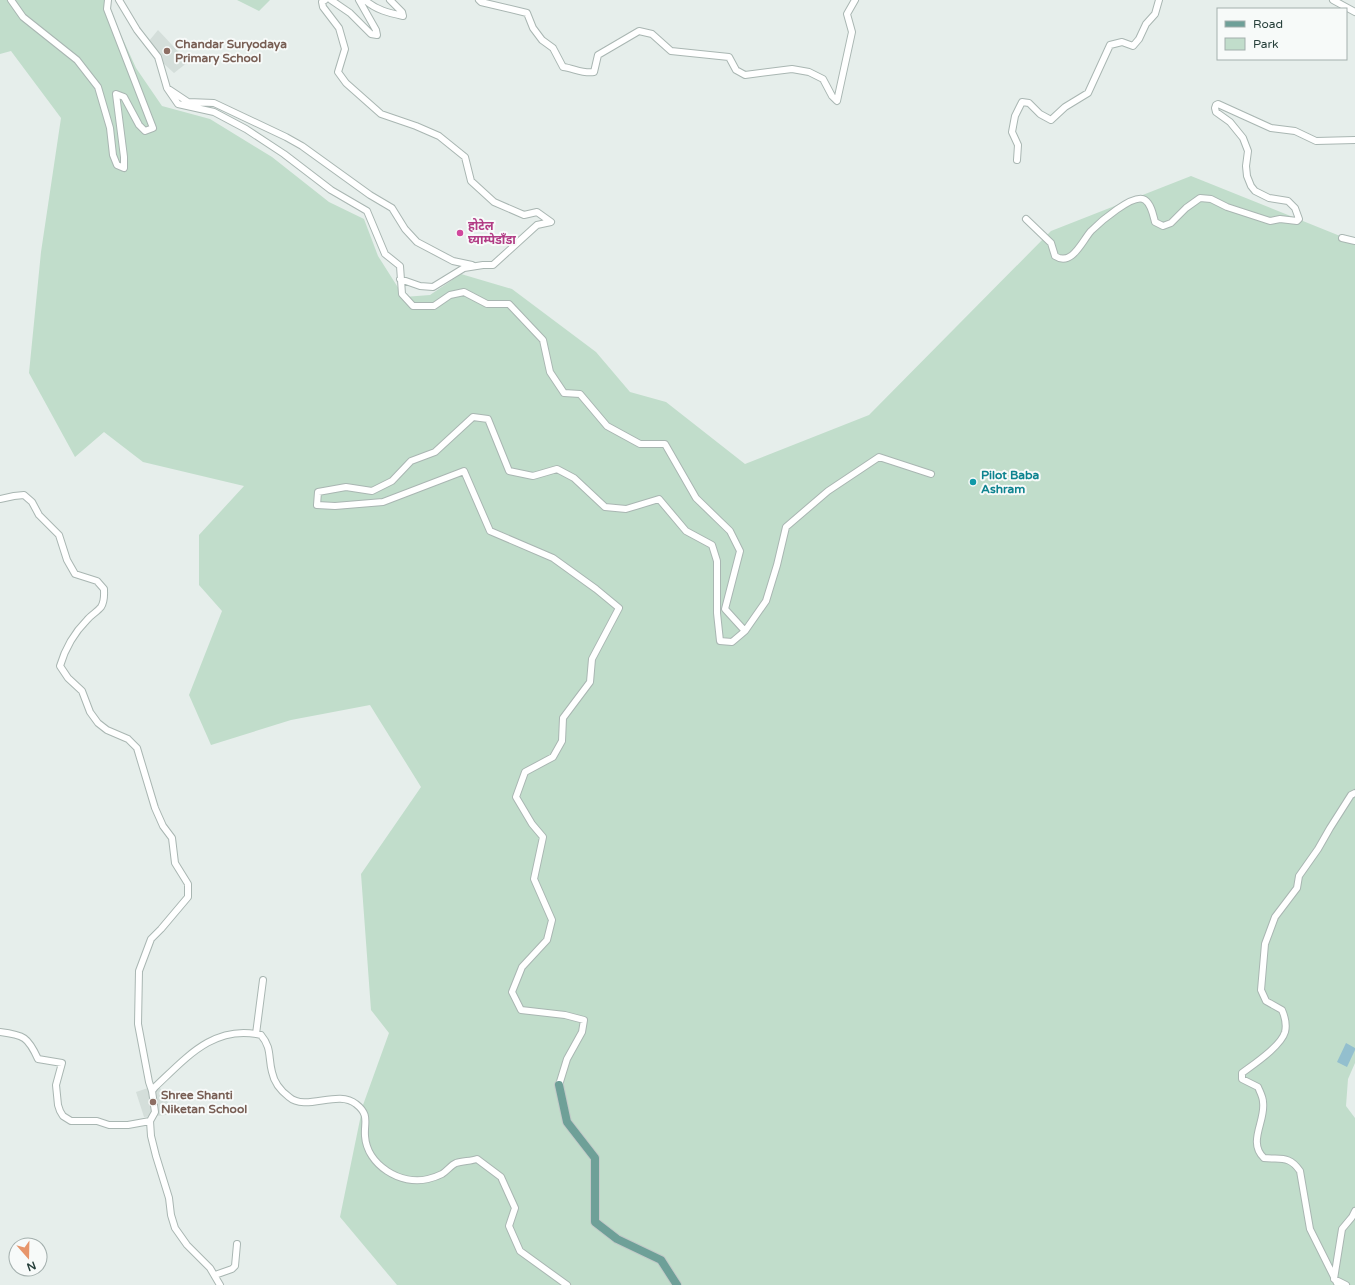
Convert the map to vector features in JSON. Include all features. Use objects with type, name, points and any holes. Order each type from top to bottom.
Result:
[{"type":"main road","points":[[560,1085],[567,1122],[595,1158],[595,1222],[617,1239],[661,1260],[677,1285]]},
{"type":"street","points":[[11,0],[23,17],[77,60],[98,87],[110,128],[113,155],[117,165],[124,168],[116,94],[124,97],[139,125],[145,131],[153,128],[108,9],[108,0]]},
{"type":"street","points":[[119,0],[137,30],[158,57],[167,88],[178,104],[214,112],[246,129],[284,154],[331,190],[368,211],[385,254],[400,266],[402,294],[413,306],[434,306],[450,295],[464,292],[487,304],[509,304],[543,340],[550,372],[564,394],[580,394],[607,426],[640,444],[665,444],[696,498],[730,531],[740,551],[725,609],[745,631]]},
{"type":"street","points":[[167,88],[188,102],[214,103],[302,146],[370,195],[392,208],[405,230],[417,242],[453,261],[471,265],[493,265],[537,225],[551,222],[537,212],[524,215],[494,202],[471,181],[465,157],[438,136],[416,126],[381,114],[352,88],[338,72],[345,49],[339,28],[323,7],[322,2],[325,0]]},
{"type":"street","points":[[330,0],[350,13],[372,34],[377,35],[376,30],[359,0]]},
{"type":"street","points":[[365,0],[372,7],[403,16],[402,12],[390,0]]},
{"type":"street","points":[[479,0],[481,2],[527,13],[533,28],[542,40],[553,48],[562,67],[572,68],[587,73],[594,72],[598,55],[639,31],[652,34],[671,51],[729,57],[736,70],[745,75],[792,69],[809,72],[823,80],[832,96],[838,101],[852,32],[847,14],[855,0]]},
{"type":"street","points":[[1017,160],[1018,146],[1012,132],[1015,116],[1022,102],[1029,103],[1040,114],[1051,120],[1065,106],[1088,92],[1110,45],[1122,42],[1133,46],[1139,39],[1146,24],[1155,14],[1159,0]]},
{"type":"street","points":[[1333,0],[1355,12]]},
{"type":"street","points":[[1026,219],[1051,243],[1055,256],[1059,258],[1067,258],[1080,248],[1091,231],[1124,204],[1139,198],[1144,199],[1147,202],[1155,222],[1163,226],[1171,223],[1186,208],[1200,198],[1211,199],[1226,207],[1270,221],[1280,219],[1297,221],[1299,219],[1295,208],[1288,201],[1269,198],[1255,191],[1251,186],[1247,176],[1246,166],[1248,151],[1243,138],[1230,122],[1216,112],[1215,108],[1218,104],[1271,128],[1295,131],[1316,141],[1355,140]]},
{"type":"street","points":[[1342,238],[1355,241]]},
{"type":"street","points":[[400,279],[420,286],[433,287],[464,268],[484,265]]},
{"type":"street","points":[[560,1085],[567,1059],[582,1032],[584,1020],[565,1015],[521,1010],[512,992],[522,967],[547,940],[552,920],[534,879],[542,837],[532,824],[516,797],[526,772],[553,758],[562,741],[563,718],[590,682],[592,659],[620,608],[553,558],[490,531],[464,471],[383,502],[335,506],[317,505],[318,492],[346,487],[372,491],[392,481],[411,460],[435,452],[473,417],[488,419],[509,471],[533,476],[558,469],[574,478],[605,508],[626,509],[659,499],[686,531],[712,545],[717,561],[717,613],[720,641],[732,642],[745,631],[766,601],[777,565],[786,527],[822,496],[879,457],[931,474]]},
{"type":"street","points":[[0,500],[24,495],[32,502],[39,515],[59,535],[67,560],[75,574],[97,581],[104,588],[104,598],[101,607],[86,620],[76,634],[64,652],[60,666],[68,678],[82,691],[90,712],[98,724],[107,730],[128,739],[137,748],[155,808],[163,826],[172,838],[175,863],[188,884],[188,897],[151,939],[139,971],[138,1024],[152,1091],[154,1112],[150,1122],[153,1144],[169,1198],[171,1215],[175,1228],[187,1245],[215,1275],[220,1285]]},
{"type":"street","points":[[1346,1285],[1336,1282],[1310,1229],[1300,1171],[1294,1163],[1287,1159],[1264,1158],[1258,1150],[1256,1138],[1263,1113],[1264,1101],[1258,1087],[1242,1079],[1242,1073],[1280,1041],[1285,1032],[1286,1021],[1282,1010],[1266,1001],[1261,990],[1265,944],[1275,917],[1297,888],[1299,876],[1318,849],[1351,795],[1355,793]]},
{"type":"street","points":[[256,1034],[263,980]]},
{"type":"street","points":[[0,1032],[17,1035],[28,1041],[38,1059],[62,1063],[56,1085],[58,1105],[63,1116],[71,1121],[97,1122],[109,1125],[128,1125],[150,1122]]},
{"type":"street","points":[[152,1091],[187,1058],[213,1039],[225,1035],[243,1033],[261,1035],[266,1041],[270,1052],[272,1073],[276,1084],[290,1098],[296,1101],[306,1102],[335,1098],[354,1102],[363,1110],[366,1120],[365,1137],[370,1153],[380,1166],[394,1176],[410,1180],[426,1179],[442,1174],[455,1163],[477,1159],[501,1177],[516,1208],[509,1226],[520,1251],[567,1285]]},
{"type":"street","points":[[1336,1282],[1342,1229],[1355,1211]]},
{"type":"street","points":[[215,1275],[232,1269],[235,1266],[237,1244]]},
{"type":"shaded area","name":"Chandar Suryodaya Primary School","points":[[158,30],[188,62],[174,73],[162,62],[149,41]]},
{"type":"shaded area","name":"Shree Shanti Niketan School","points":[[159,1086],[173,1112],[166,1115],[144,1117],[136,1092]]},
{"type":"green space","points":[[0,0],[105,0],[136,68],[162,106],[210,119],[272,157],[329,202],[364,219],[378,256],[404,297],[430,295],[461,274],[512,289],[596,352],[630,392],[666,402],[745,464],[869,415],[1051,231],[1191,176],[1355,242],[1355,1063],[1348,1079],[1346,1106],[1355,1118],[1355,1285],[397,1285],[340,1217],[363,1105],[389,1033],[371,1010],[361,874],[421,787],[370,705],[291,720],[211,745],[189,695],[222,611],[199,585],[199,535],[244,486],[143,462],[104,432],[75,457],[29,373],[41,252],[61,118],[11,51],[0,54]]},
{"type":"green space","points":[[237,0],[270,0],[259,11]]},
{"type":"water","points":[[1346,1043],[1355,1048],[1347,1067],[1337,1062]]},
{"type":"place","name":"Chandar Suryodaya Primary School","points":[[167,51]]},
{"type":"place","name":"होटेल घ्याम्पेडाँडा","points":[[460,233]]},
{"type":"place","name":"Pilot Baba Ashram","points":[[973,482]]},
{"type":"place","name":"Shree Shanti Niketan School","points":[[153,1102]]}]
